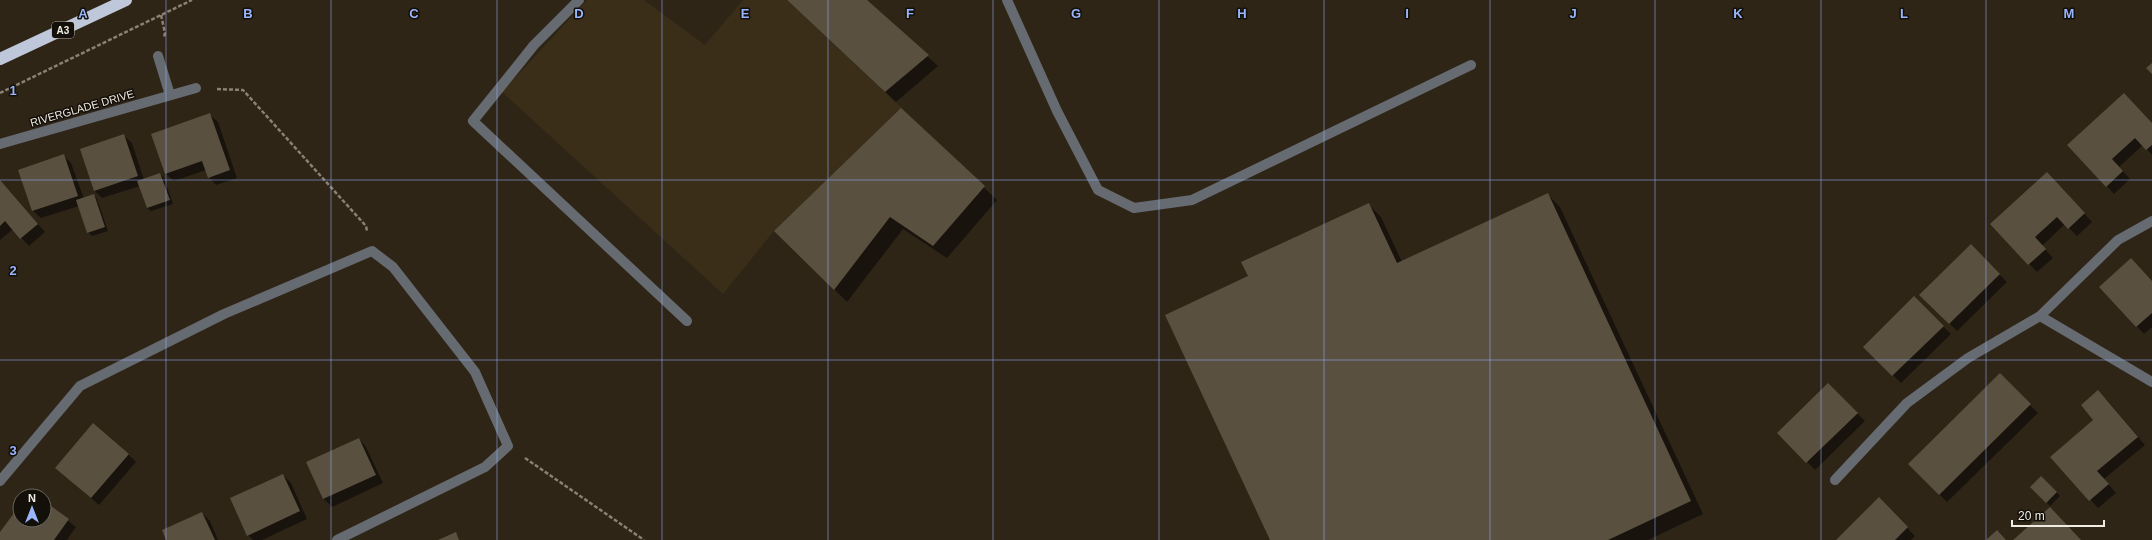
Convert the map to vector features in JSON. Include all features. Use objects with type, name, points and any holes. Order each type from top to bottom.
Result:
[{"type":"highway","name":"A3","points":[[0,59],[126,0]]},
{"type":"street","points":[[579,0],[534,45],[473,121],[687,321]]},
{"type":"street","points":[[1007,0],[1057,111],[1098,190],[1134,208],[1192,200],[1471,65]]},
{"type":"street","points":[[158,56],[170,95]]},
{"type":"street","name":"RIVERGLADE DRIVE","points":[[0,144],[196,88]]},
{"type":"street","points":[[1835,480],[1907,403],[1968,358],[2040,316],[2118,240],[2152,221]]},
{"type":"street","points":[[0,481],[80,386],[224,314],[372,251],[393,267],[475,372],[508,446],[485,467],[337,540]]},
{"type":"street","points":[[2040,316],[2152,382]]},
{"type":"path","points":[[0,93],[192,0]]},
{"type":"path","points":[[196,88],[243,90],[366,226],[372,251]]},
{"type":"path","points":[[508,446],[644,540]]},
{"type":"shaded area","points":[[587,0],[644,0],[705,45],[743,0],[787,0],[985,186],[933,246],[890,217],[834,290],[774,231],[723,294],[502,92]]},
{"type":"building","points":[[787,0],[867,0],[929,55],[885,92]]},
{"type":"building","points":[[2152,63],[2152,74],[2146,68]]},
{"type":"building","points":[[2124,93],[2152,123],[2152,145],[2146,150],[2135,138],[2112,159],[2123,171],[2106,187],[2067,145]]},
{"type":"building","points":[[901,108],[985,186],[933,246],[890,217],[834,290],[774,231]]},
{"type":"building","points":[[210,113],[230,170],[208,178],[202,161],[165,174],[151,134]]},
{"type":"building","points":[[124,134],[138,176],[94,191],[80,149]]},
{"type":"building","points":[[64,154],[78,196],[32,211],[18,170]]},
{"type":"building","points":[[2047,172],[2085,213],[2068,229],[2057,217],[2035,237],[2046,249],[2028,265],[1990,224]]},
{"type":"building","points":[[160,173],[170,200],[147,208],[137,181]]},
{"type":"building","points":[[0,180],[38,224],[20,239],[5,221],[0,226]]},
{"type":"building","points":[[1548,193],[1691,501],[1608,540],[1270,540],[1165,315],[1248,276],[1241,262],[1369,203],[1397,263]]},
{"type":"building","points":[[94,194],[105,227],[87,233],[76,200]]},
{"type":"building","points":[[1971,244],[2000,274],[1949,324],[1919,295]]},
{"type":"building","points":[[2131,258],[2152,281],[2152,313],[2136,327],[2099,287]]},
{"type":"building","points":[[1914,296],[1944,326],[1892,376],[1863,347]]},
{"type":"building","points":[[2000,373],[2031,404],[1939,495],[1908,464]]},
{"type":"building","points":[[1828,383],[1858,413],[1806,463],[1777,433]]},
{"type":"building","points":[[2098,390],[2138,437],[2097,471],[2109,484],[2089,501],[2050,457],[2093,420],[2081,405]]},
{"type":"building","points":[[93,423],[129,454],[91,498],[55,468]]},
{"type":"building","points":[[359,438],[376,475],[323,499],[306,462]]},
{"type":"building","points":[[283,474],[300,511],[247,536],[230,498]]},
{"type":"building","points":[[2041,476],[2057,492],[2046,503],[2030,487]]},
{"type":"building","points":[[1879,497],[1908,527],[1895,540],[1836,540]]},
{"type":"building","points":[[52,507],[69,519],[54,540],[0,540],[0,532],[12,516],[12,528],[52,528]]},
{"type":"building","points":[[2050,507],[2081,540],[2013,540],[2021,533]]},
{"type":"building","points":[[202,512],[215,540],[166,540],[162,530]]},
{"type":"building","points":[[1997,530],[2006,540],[1986,540]]},
{"type":"building","points":[[456,532],[459,540],[438,540]]}]
